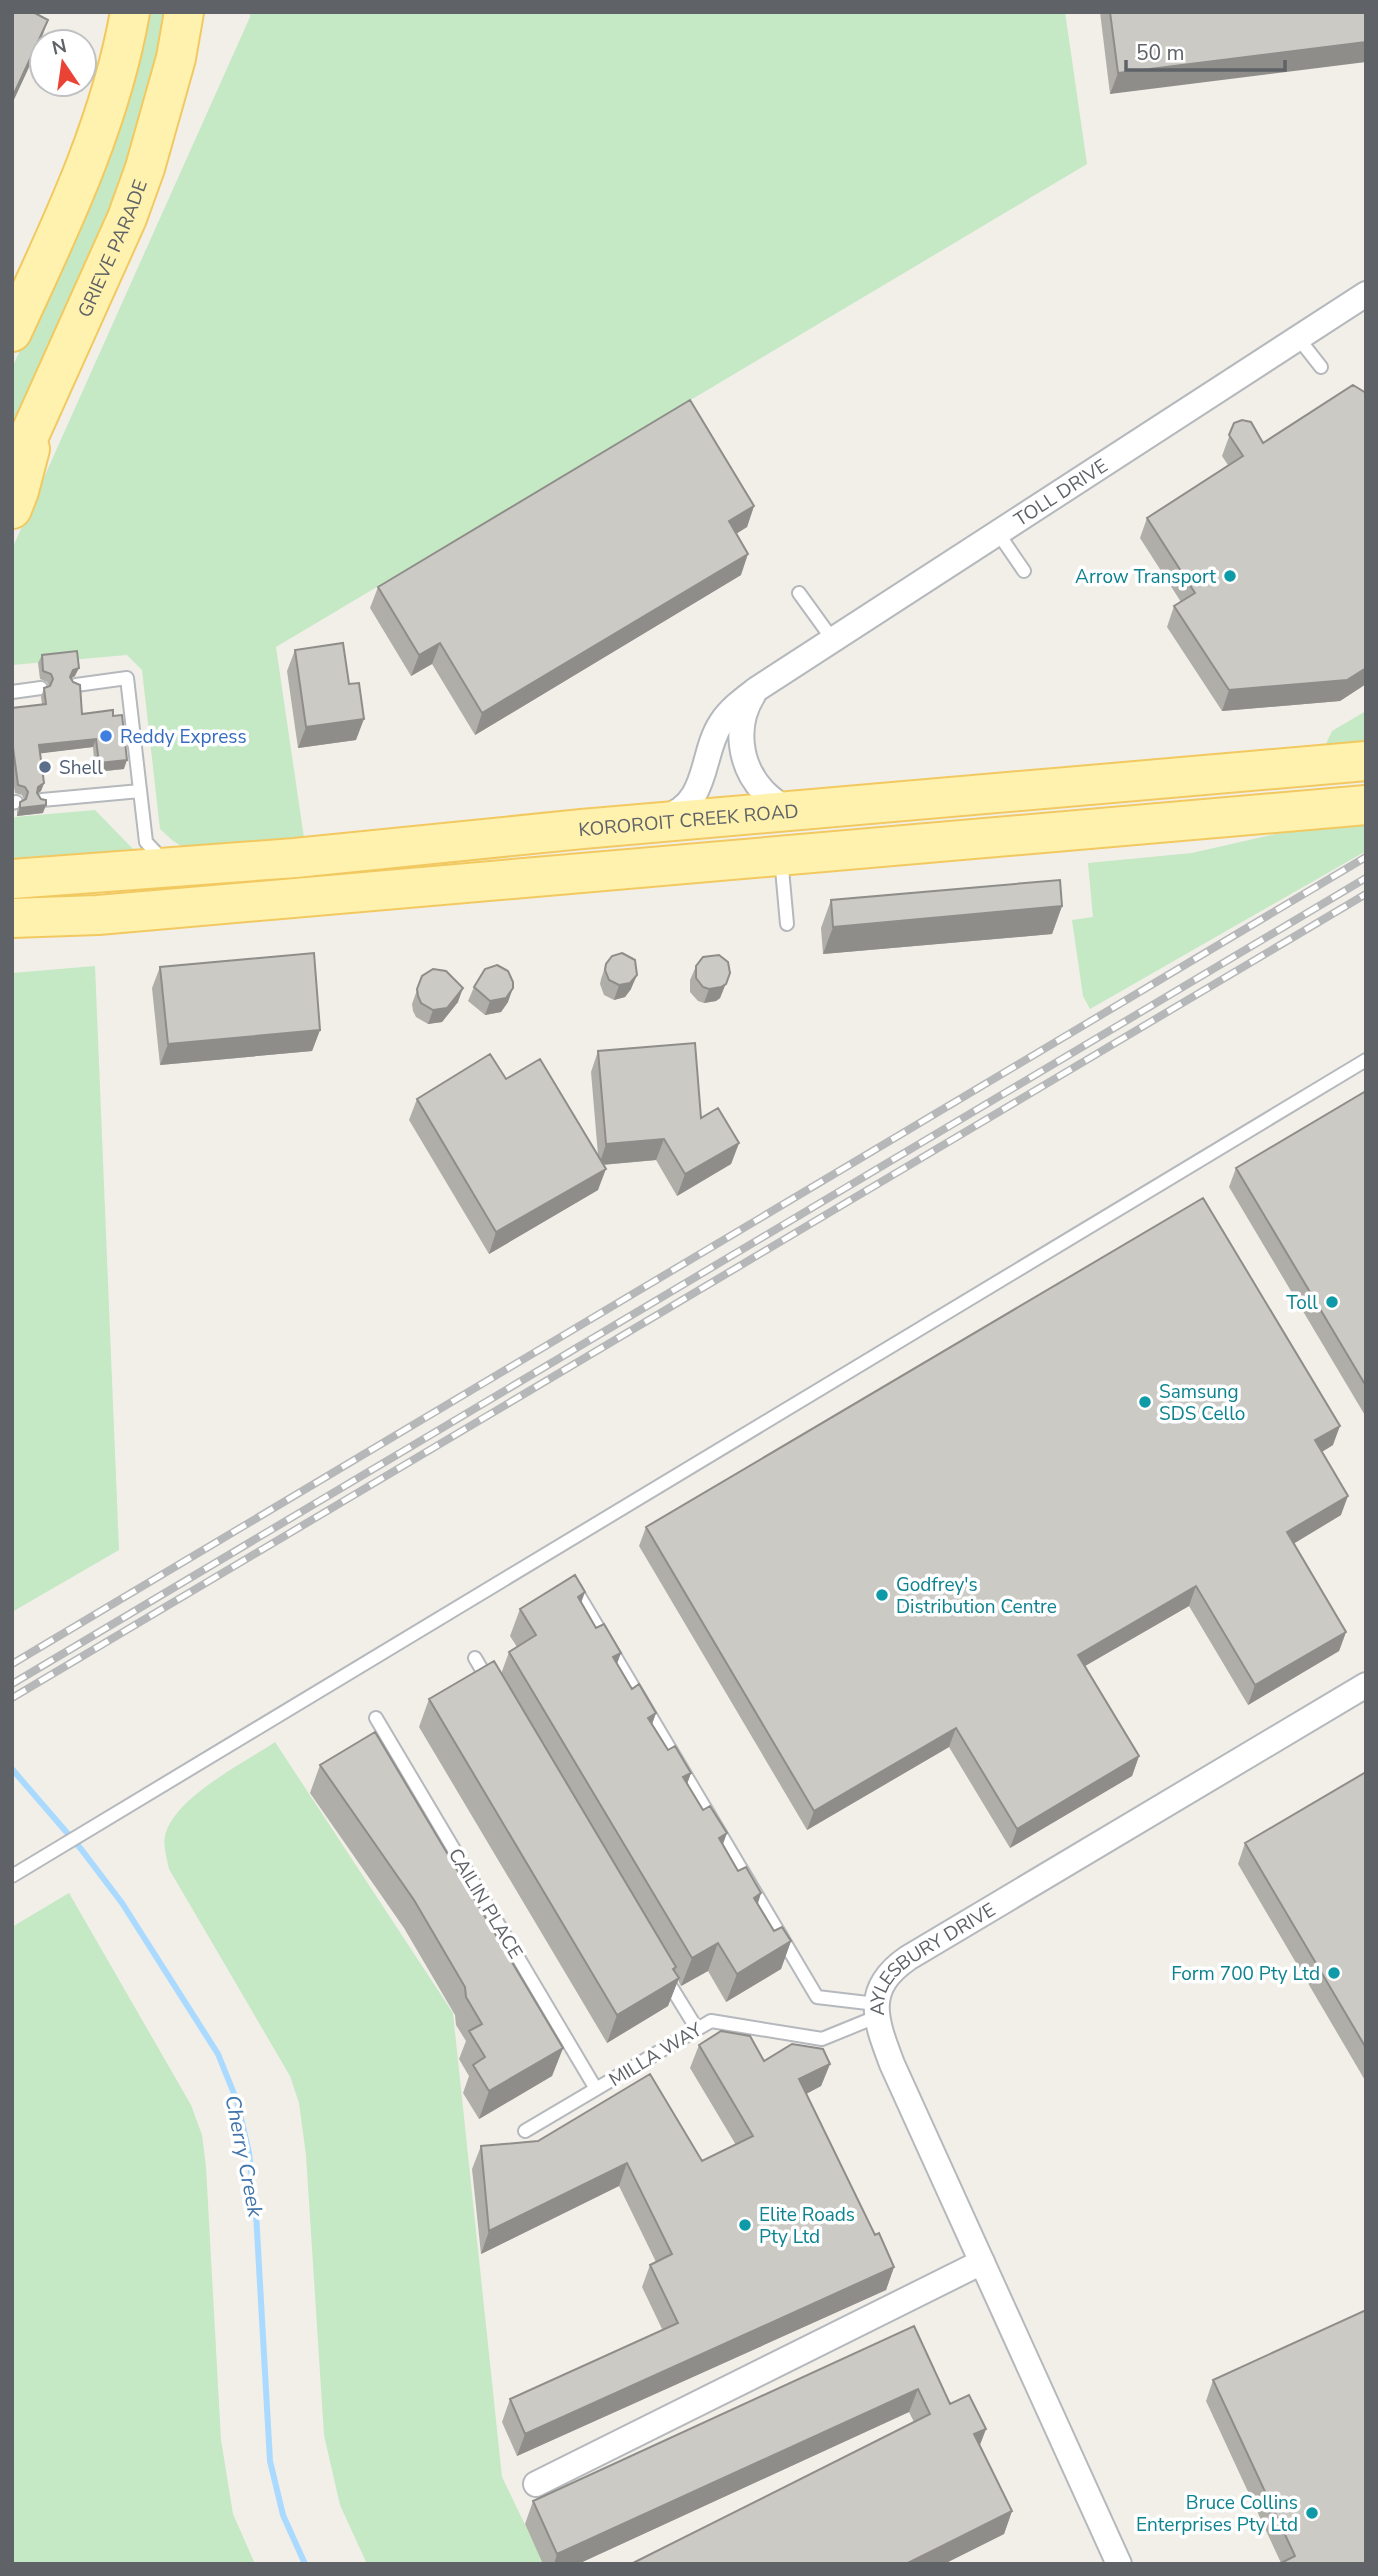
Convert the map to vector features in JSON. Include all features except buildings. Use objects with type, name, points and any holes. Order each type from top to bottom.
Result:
[{"type":"main road","points":[[12,332],[95,145],[117,75],[130,12]]},
{"type":"main road","name":"GRIEVE PARADE","points":[[12,474],[127,218],[145,168],[176,58],[184,12]]},
{"type":"main road","points":[[12,509],[23,478],[35,427]]},
{"type":"main road","name":"KOROROIT CREEK ROAD","points":[[12,879],[295,858],[623,825],[1366,761]]},
{"type":"main road","points":[[12,918],[98,915],[1366,805]]},
{"type":"street","name":"TOLL DRIVE","points":[[623,825],[668,816],[686,803],[697,791],[711,741],[721,723],[732,709],[757,689],[1366,294]]},
{"type":"street","points":[[757,689],[742,717],[742,749],[748,767],[758,785],[778,803],[786,808],[810,809]]},
{"type":"street","name":"AYLESBURY DRIVE","points":[[1119,2564],[892,2064],[876,2010],[883,1980],[893,1968],[908,1958],[1366,1685]]},
{"type":"street","points":[[536,2484],[982,2262]]},
{"type":"lane","points":[[1299,339],[1321,368]]},
{"type":"lane","points":[[998,533],[1024,570]]},
{"type":"lane","points":[[799,593],[832,640]]},
{"type":"lane","points":[[76,685],[127,678],[146,842],[171,867]]},
{"type":"lane","points":[[12,692],[41,688]]},
{"type":"lane","points":[[42,800],[140,791]]},
{"type":"lane","points":[[781,855],[787,924]]},
{"type":"lane","points":[[12,1876],[1366,1060]]},
{"type":"lane","points":[[575,1589],[817,1997],[876,2010]]},
{"type":"lane","points":[[475,1658],[496,1694]]},
{"type":"lane","name":"CAILIN PLACE","points":[[376,1718],[596,2089]]},
{"type":"lane","points":[[661,1969],[696,2029]]},
{"type":"lane","name":"MILLA WAY","points":[[525,2131],[711,2021],[822,2039],[876,2010]]},
{"type":"green space","points":[[145,12],[171,12],[145,128],[12,440],[12,368],[98,178]]},
{"type":"green space","points":[[250,12],[1065,12],[1087,164],[276,647],[304,838],[187,850],[160,829],[142,670],[127,655],[12,665],[12,549]]},
{"type":"green space","points":[[1366,711],[1366,752],[1320,757],[1332,731]]},
{"type":"green space","points":[[95,810],[134,850],[12,858],[12,822],[15,817]]},
{"type":"green space","points":[[1366,823],[1366,851],[1090,1009],[1083,996],[1072,920],[1093,917],[1088,863],[1192,853],[1293,830]]},
{"type":"green space","points":[[95,966],[119,1550],[12,1612],[12,973]]},
{"type":"green space","points":[[275,1742],[453,2013],[502,2477],[544,2564],[367,2564],[340,2505],[324,2435],[306,2155],[299,2103],[290,2076],[169,1869],[165,1848],[165,1836],[181,1808],[211,1783]]},
{"type":"green space","points":[[69,1893],[191,2105],[202,2135],[221,2440],[233,2514],[255,2564],[12,2564],[12,1927]]},
{"type":"waterway","name":"Cherry Creek","points":[[12,1769],[81,1849],[122,1903],[218,2054],[237,2101],[249,2153],[256,2213],[270,2461],[283,2515],[305,2564]]},
{"type":"railway","points":[[12,1664],[1366,857]]},
{"type":"railway","points":[[12,1684],[1366,878]]},
{"type":"railway","points":[[12,1698],[1366,894]]},
{"type":"place","name":"Arrow Transport","points":[[1230,576]]},
{"type":"place","name":"Reddy Express","points":[[106,736]]},
{"type":"place","name":"Shell","points":[[45,767]]},
{"type":"place","name":"Toll","points":[[1332,1302]]},
{"type":"place","name":"Samsung SDS Cello","points":[[1145,1402]]},
{"type":"place","name":"Godfrey's Distribution Centre","points":[[882,1595]]},
{"type":"place","name":"Form 700 Pty Ltd","points":[[1334,1973]]},
{"type":"place","name":"Elite Roads Pty Ltd","points":[[745,2225]]},
{"type":"place","name":"Bruce Collins Enterprises Pty Ltd","points":[[1312,2513]]}]
